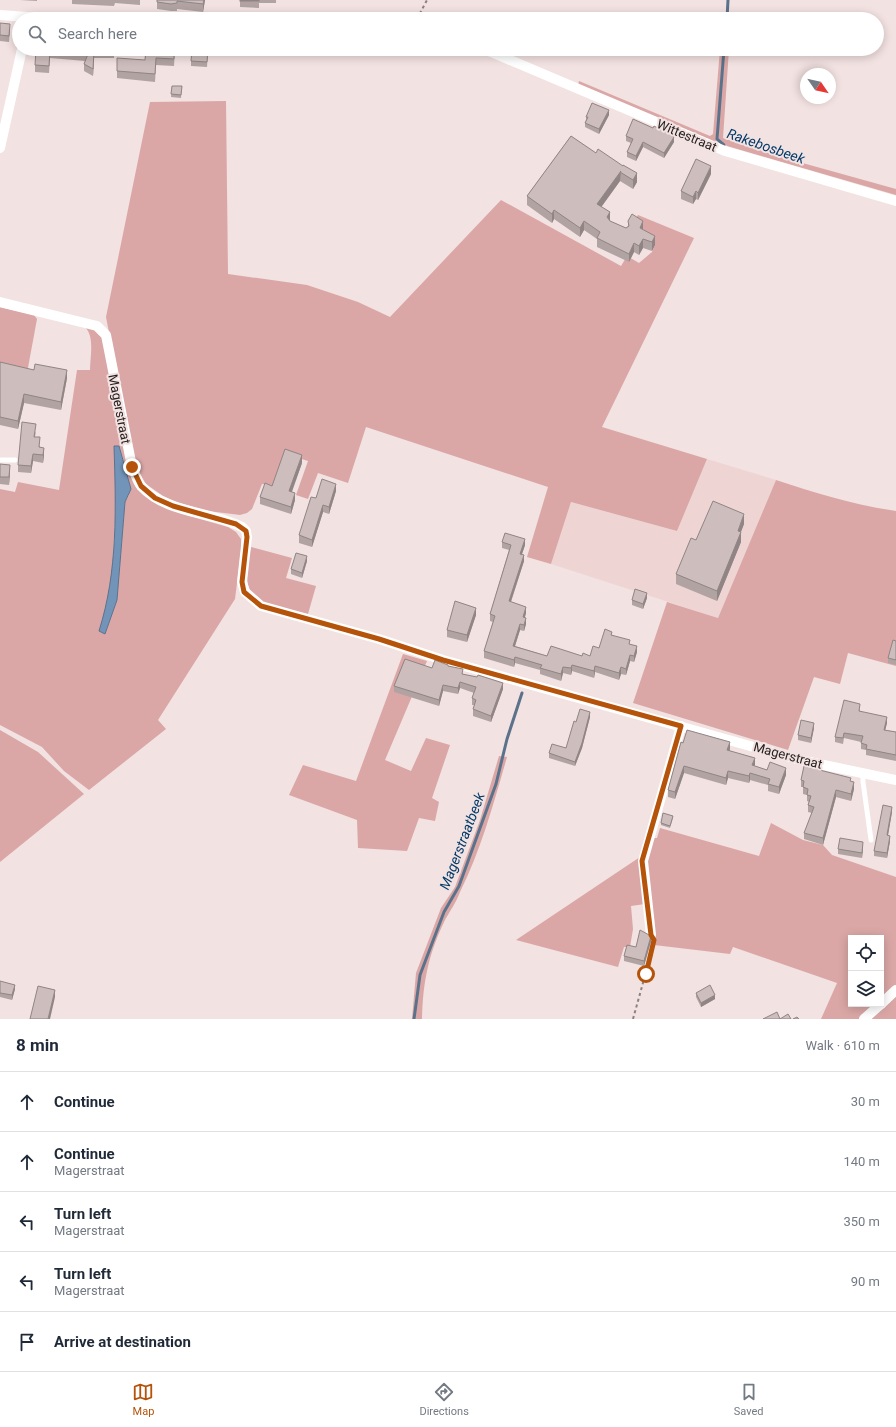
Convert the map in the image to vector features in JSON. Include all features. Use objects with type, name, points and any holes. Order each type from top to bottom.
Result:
[{"type":"street","points":[[0,14],[12,16]]},
{"type":"street","points":[[0,148],[20,56]]},
{"type":"street","name":"Wittestraat","points":[[501,56],[725,151],[896,201]]},
{"type":"street","name":"Magerstraat","points":[[0,302],[97,326],[106,335],[132,467],[141,486],[155,498],[173,506],[242,527],[247,537],[242,582],[244,592],[261,606],[379,639],[451,662],[800,760],[896,780]]},
{"type":"street","points":[[651,935],[642,861],[681,726]]},
{"type":"street","points":[[884,1001],[896,990]]},
{"type":"street","points":[[864,1019],[878,1007]]},
{"type":"lane","points":[[0,460],[15,460]]},
{"type":"lane","points":[[864,773],[863,782],[870,840]]},
{"type":"path","points":[[420,12],[427,0]]},
{"type":"path","points":[[634,1019],[654,944],[651,935]]},
{"type":"shaded area","points":[[719,56],[722,56],[716,144],[578,85],[579,81],[710,136],[713,134]]},
{"type":"shaded area","points":[[724,56],[729,56],[723,138],[781,157],[896,189],[896,195],[727,146],[718,138]]},
{"type":"shaded area","points":[[226,101],[228,274],[307,285],[358,302],[390,317],[501,200],[621,266],[627,256],[639,263],[652,252],[655,245],[641,237],[644,230],[633,223],[638,215],[694,238],[602,427],[707,459],[677,531],[571,502],[551,564],[527,557],[548,487],[366,427],[348,483],[318,473],[308,499],[296,495],[308,461],[286,454],[273,486],[262,484],[252,509],[247,513],[240,515],[208,511],[179,503],[163,496],[146,484],[140,474],[131,446],[106,317],[150,102]]},
{"type":"shaded area","points":[[0,307],[34,315],[37,319],[27,373],[0,369]]},
{"type":"shaded area","points":[[85,327],[93,329],[103,339],[135,484],[186,515],[228,527],[236,532],[241,539],[235,599],[158,720],[166,729],[89,790],[64,771],[42,747],[0,725],[0,489],[15,492],[18,482],[59,490],[77,370],[90,370],[91,342],[88,331]],"holes":[[[119,446],[129,480],[129,495],[125,502],[117,600],[105,634],[106,610],[112,577]]]},
{"type":"shaded area","points":[[707,459],[776,480],[718,618],[551,564],[571,502],[677,531]]},
{"type":"shaded area","points":[[776,480],[835,498],[896,511],[896,666],[848,653],[840,684],[814,677],[788,750],[633,703],[667,602],[718,618]]},
{"type":"shaded area","points":[[251,547],[292,558],[286,578],[316,586],[308,614],[282,609],[265,603],[257,598],[248,585],[247,576]]},
{"type":"shaded area","points":[[403,654],[427,661],[385,760],[411,771],[426,738],[450,745],[432,798],[439,802],[435,821],[419,818],[407,851],[358,848],[357,820],[289,795],[303,765],[356,781]]},
{"type":"shaded area","points":[[0,730],[38,752],[84,794],[0,862]]},
{"type":"shaded area","points":[[499,756],[507,757],[486,826],[468,876],[457,900],[444,922],[430,958],[425,981],[422,1019],[412,1019],[416,973],[441,908],[455,887],[480,820]]},
{"type":"shaded area","points":[[771,823],[803,840],[823,845],[832,855],[896,877],[896,986],[884,996],[884,935],[848,935],[848,1007],[873,1007],[859,1019],[821,1019],[837,983],[733,947],[730,954],[654,945],[645,867],[652,838],[657,838],[660,828],[759,856]]},
{"type":"shaded area","points":[[640,857],[645,904],[631,906],[633,929],[630,947],[624,947],[618,967],[516,940]]},
{"type":"shaded area","points":[[896,995],[896,1019],[867,1019],[882,1007],[884,1007],[884,1005]]},
{"type":"water","points":[[114,446],[119,446],[131,489],[125,502],[117,600],[105,634],[99,631],[110,586],[113,562],[115,516]]},
{"type":"building","points":[[157,0],[204,0],[203,4],[177,1],[177,3],[171,4],[157,2]]},
{"type":"building","points":[[259,0],[259,1],[240,1]]},
{"type":"building","points":[[0,23],[10,24],[9,36],[0,35]]},
{"type":"building","points":[[36,56],[50,56],[49,66],[35,65]]},
{"type":"building","points":[[87,56],[94,56],[93,69],[84,64]]},
{"type":"building","points":[[145,56],[174,56],[174,59],[156,58],[155,74],[117,71],[117,58],[145,60]]},
{"type":"building","points":[[191,56],[207,56],[207,62],[191,61]]},
{"type":"building","points":[[172,86],[182,86],[181,95],[171,94]]},
{"type":"building","points":[[592,103],[609,110],[599,129],[585,123]]},
{"type":"building","points":[[633,119],[653,128],[654,126],[674,137],[664,153],[643,142],[636,156],[627,152],[633,139],[626,136]]},
{"type":"building","points":[[571,136],[596,153],[598,149],[623,166],[637,173],[633,180],[620,172],[597,204],[610,212],[607,217],[610,221],[626,228],[629,226],[628,221],[632,214],[643,221],[640,228],[655,236],[652,242],[643,239],[639,246],[634,243],[629,254],[597,238],[600,232],[584,221],[580,228],[554,210],[552,214],[527,196]]},
{"type":"building","points":[[696,159],[711,166],[698,193],[696,191],[693,197],[681,191]]},
{"type":"building","points":[[0,362],[34,370],[35,364],[67,370],[61,402],[24,394],[18,421],[0,417]]},
{"type":"building","points":[[22,422],[36,424],[34,437],[40,437],[39,447],[44,448],[43,455],[33,454],[31,466],[18,465]]},
{"type":"building","points":[[285,449],[302,455],[289,491],[295,493],[291,507],[260,497],[265,483],[272,486]]},
{"type":"building","points":[[0,464],[10,465],[9,477],[0,477]]},
{"type":"building","points":[[322,479],[336,484],[329,507],[323,505],[312,540],[299,535],[311,497],[316,498]]},
{"type":"building","points":[[713,501],[744,514],[738,531],[741,532],[717,591],[676,574],[691,538],[696,540]]},
{"type":"building","points":[[505,533],[525,539],[520,554],[524,555],[509,601],[526,607],[523,617],[526,618],[524,625],[520,624],[513,646],[547,656],[551,646],[582,656],[583,653],[590,656],[593,646],[599,648],[605,629],[612,632],[611,635],[630,640],[629,644],[637,646],[634,656],[630,655],[626,669],[621,667],[619,673],[595,666],[594,671],[572,665],[571,668],[563,667],[561,674],[540,668],[542,665],[515,657],[514,660],[484,651],[495,616],[490,614],[511,545],[502,542]]},
{"type":"building","points":[[296,553],[307,556],[302,573],[291,569]]},
{"type":"building","points":[[635,589],[647,593],[643,604],[632,600]]},
{"type":"building","points":[[455,601],[476,608],[467,635],[447,630]]},
{"type":"building","points":[[893,640],[896,641],[896,660],[888,658]]},
{"type":"building","points":[[405,659],[432,668],[435,660],[448,666],[463,669],[462,674],[477,677],[478,675],[503,683],[491,716],[473,709],[476,700],[472,698],[476,687],[460,682],[458,688],[443,685],[439,700],[394,686]]},
{"type":"building","points":[[844,700],[860,704],[859,711],[887,717],[884,730],[896,732],[896,755],[866,749],[867,745],[861,743],[863,736],[844,733],[843,738],[835,737]]},
{"type":"building","points":[[580,709],[590,712],[582,743],[575,762],[549,753],[552,744],[566,748],[574,721],[576,722]]},
{"type":"building","points":[[801,720],[814,723],[811,738],[798,735]]},
{"type":"building","points":[[687,730],[730,742],[727,750],[755,758],[752,765],[767,770],[770,762],[786,768],[779,787],[768,784],[770,779],[750,773],[749,776],[728,771],[726,778],[684,766],[675,792],[668,790],[681,742],[683,743]]},
{"type":"building","points":[[804,766],[851,778],[850,781],[854,782],[851,794],[836,790],[823,838],[804,833],[814,807],[808,805],[811,796],[807,795],[808,789],[803,787],[804,781],[801,780]]},
{"type":"building","points":[[883,805],[892,807],[887,835],[890,836],[887,853],[874,851]]},
{"type":"building","points":[[663,813],[673,816],[670,826],[661,823]]},
{"type":"building","points":[[840,838],[863,842],[862,853],[838,849]]},
{"type":"building","points":[[640,930],[651,936],[644,961],[624,956],[627,945],[636,947]]},
{"type":"building","points":[[0,981],[15,985],[12,995],[0,993]]},
{"type":"building","points":[[710,985],[715,995],[701,1003],[696,993]]},
{"type":"building","points":[[38,986],[55,990],[48,1019],[30,1019]]},
{"type":"building","points":[[777,1012],[780,1019],[763,1019]]},
{"type":"building","points":[[788,1014],[791,1019],[780,1019]]},
{"type":"waterway","name":"Rakebosbeek","points":[[727,12],[728,0]]},
{"type":"waterway","name":"Rakebosbeek","points":[[723,56],[717,139],[724,145]]},
{"type":"waterway","name":"Magerstraatbeek","points":[[414,1019],[420,975],[444,912],[459,886],[496,784],[507,739],[522,693]]},
{"type":"route","points":[[132,467],[141,486],[155,498],[173,506],[236,524],[246,531],[247,537],[242,582],[244,592],[261,606],[379,639],[443,660],[681,726],[642,861],[651,935],[654,940],[646,974]]}]
